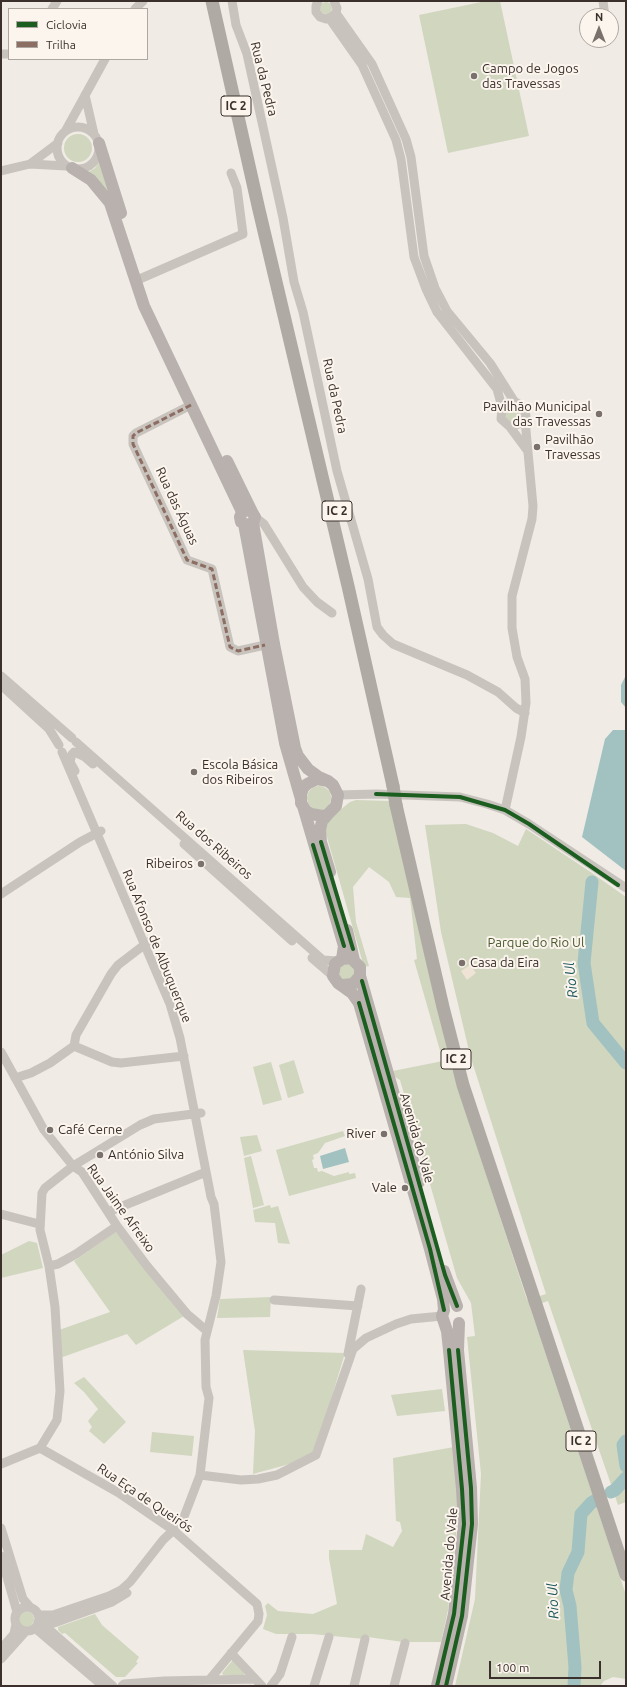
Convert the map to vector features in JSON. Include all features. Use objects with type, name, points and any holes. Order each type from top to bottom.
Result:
[{"type":"highway","name":"IC 2","points":[[212,1],[259,210],[395,786],[442,1007],[462,1085],[626,1575]]},
{"type":"highway","name":"IC 2","points":[[219,1],[271,236],[355,584],[395,786]]},
{"type":"highway","name":"IC 2","points":[[399,804],[468,1084],[626,1553]]},
{"type":"main road","points":[[97,139],[138,280],[144,306],[191,405],[249,518],[265,646],[286,750],[344,946],[340,960],[333,968],[333,976]]},
{"type":"main road","points":[[69,167],[91,180],[110,203],[138,280],[249,518],[298,756],[308,769],[318,777],[328,781],[333,785],[338,795],[336,806],[328,814],[323,816],[311,814],[302,803],[303,788],[307,784],[317,779],[328,781]]},
{"type":"main road","name":"Avenida do Vale","points":[[328,814],[322,822],[320,830],[321,842],[353,949],[354,960],[360,967],[360,976],[445,1275],[457,1306],[463,1314],[459,1323],[458,1350],[471,1488],[472,1524],[462,1616],[446,1686]]},
{"type":"main road","points":[[340,960],[354,960]]},
{"type":"main road","name":"Avenida do Vale","points":[[333,976],[352,993],[358,1003],[430,1249],[450,1358],[464,1524],[454,1614],[437,1686]]},
{"type":"main road","points":[[342,985],[355,983],[360,976]]},
{"type":"main road","points":[[457,1306],[450,1305],[443,1315],[452,1325],[459,1323]]},
{"type":"street","name":"Rua da Pedra","points":[[232,1],[236,25],[247,54],[283,218],[294,282],[303,312],[338,471],[368,579],[378,627],[383,635],[393,644],[467,675],[498,692],[516,708],[525,712]]},
{"type":"street","points":[[317,2],[316,9],[318,14],[323,18],[332,16],[337,8],[334,1]]},
{"type":"street","points":[[332,16],[362,66],[396,140],[401,159],[414,257],[426,289],[438,312],[497,389],[502,407],[501,419],[510,427],[527,450]]},
{"type":"street","points":[[332,16],[372,64],[406,139],[411,158],[424,256],[435,288],[447,311],[490,363],[514,401],[524,407],[526,413],[527,450],[533,506],[532,520],[512,596],[512,628],[517,657],[525,679],[526,703],[521,737],[505,810]]},
{"type":"street","points":[[30,164],[58,143],[104,60]]},
{"type":"street","points":[[1,171],[30,164],[87,167],[93,163],[99,150],[85,95]]},
{"type":"street","points":[[66,130],[78,127],[84,128],[97,139]]},
{"type":"street","points":[[58,143],[58,156],[69,167]]},
{"type":"street","points":[[138,280],[243,234],[237,188],[231,174]]},
{"type":"street","points":[[502,407],[505,404],[514,401]]},
{"type":"street","name":"Rua das Águas","points":[[191,405],[136,434],[132,444],[187,560],[212,569],[230,647],[238,651],[265,646]]},
{"type":"street","points":[[510,427],[519,426],[525,420]]},
{"type":"street","points":[[249,518],[264,524],[303,586],[316,602],[332,613]]},
{"type":"street","points":[[1,676],[74,740]]},
{"type":"street","name":"Rua Afonso de Albuquerque","points":[[1,685],[44,724],[60,749],[146,943],[170,1004],[184,1056],[216,1196],[214,1204]]},
{"type":"street","points":[[73,753],[67,755],[60,749],[63,738],[74,740]]},
{"type":"street","name":"Rua Afonso de Albuquerque","points":[[74,740],[77,747],[70,762],[98,832]]},
{"type":"street","name":"Rua dos Ribeiros","points":[[74,740],[323,960],[340,960]]},
{"type":"street","name":"Rua dos Ribeiros","points":[[73,753],[85,757],[333,976]]},
{"type":"street","points":[[338,795],[389,794],[460,797],[505,810],[530,824],[626,888]]},
{"type":"street","points":[[1,894],[98,832]]},
{"type":"street","points":[[15,1078],[50,1063],[74,1046],[76,1035],[111,974],[118,965],[146,943]]},
{"type":"street","name":"Rua Afonso de Albuquerque","points":[[146,943],[175,1002],[184,1030],[206,1172],[211,1197],[214,1204],[221,1262],[216,1296],[205,1344],[206,1387]]},
{"type":"street","points":[[74,1046],[112,1062],[121,1063],[184,1056]]},
{"type":"street","name":"Rua Jaime Afreixo","points":[[1,1052],[5,1068],[15,1078],[44,1130],[73,1166],[82,1172],[108,1212],[147,1266],[187,1314],[207,1331]]},
{"type":"street","points":[[1,1464],[40,1448],[57,1420],[60,1404],[55,1307],[49,1266],[39,1224],[42,1193],[45,1188],[73,1166],[147,1122],[198,1113]]},
{"type":"street","points":[[108,1212],[206,1172]]},
{"type":"street","points":[[1,1214],[39,1224]]},
{"type":"street","points":[[49,1266],[58,1264],[76,1254],[118,1226]]},
{"type":"street","points":[[349,1359],[348,1353],[361,1289]]},
{"type":"street","points":[[274,1300],[358,1306]]},
{"type":"street","points":[[200,1475],[241,1480],[258,1479],[277,1475],[316,1455],[353,1349],[366,1338],[396,1324],[411,1319],[443,1315]]},
{"type":"street","points":[[173,1530],[182,1522],[200,1475],[209,1398],[206,1387]]},
{"type":"street","points":[[16,1624],[50,1624],[112,1602],[125,1595],[135,1586],[168,1544],[195,1475],[203,1396],[206,1387]]},
{"type":"street","name":"Rua Eça de Queirós","points":[[40,1448],[119,1493],[173,1530],[254,1601],[259,1608],[258,1621],[231,1653]]},
{"type":"street","points":[[1,1528],[23,1599],[30,1607],[35,1625],[103,1686]]},
{"type":"street","points":[[1,1556],[16,1612],[14,1618],[16,1624],[14,1634],[1,1649]]},
{"type":"street","points":[[16,1612],[22,1608],[30,1607]]},
{"type":"street","points":[[1,1659],[35,1625]]},
{"type":"street","points":[[35,1625],[50,1631],[113,1686]]},
{"type":"street","points":[[271,1686],[280,1674],[292,1637]]},
{"type":"street","points":[[314,1686],[329,1637]]},
{"type":"street","points":[[354,1686],[365,1639]]},
{"type":"street","points":[[394,1686],[405,1643]]},
{"type":"street","points":[[209,1680],[231,1653],[258,1683]]},
{"type":"street","points":[[122,1686],[124,1684],[167,1684],[209,1680],[258,1683]]},
{"type":"green space","name":"Campo de Jogos das Travessas","points":[[486,1],[500,1],[529,136],[448,153],[419,15]]},
{"type":"green space","points":[[324,2],[328,2],[332,8],[328,14],[324,14],[320,10],[320,6]]},
{"type":"green space","points":[[78,134],[84,135],[88,138],[91,142],[91,154],[88,158],[84,161],[78,162],[72,161],[68,158],[65,154],[64,148],[65,142],[68,138],[72,135]]},
{"type":"green space","points":[[100,161],[113,201],[87,173],[95,168]]},
{"type":"green space","points":[[513,406],[519,408],[521,414],[519,420],[513,422],[507,420],[505,414],[507,408]]},
{"type":"green space","points":[[319,786],[328,789],[331,798],[328,807],[319,810],[310,807],[307,798],[310,789]]},
{"type":"green space","name":"Parque do Rio Ul","points":[[356,800],[390,801],[451,1059],[449,1060],[527,1300],[546,1294],[470,1055],[441,932],[425,825],[466,824],[493,833],[518,846],[526,829],[626,897],[626,1502],[618,1505],[548,1301],[530,1307],[626,1595],[626,1679],[613,1677],[604,1681],[600,1686],[455,1686],[475,1599],[481,1474],[467,1337],[475,1336],[471,1303],[457,1278],[400,1080],[395,1077],[393,1071],[443,1061],[414,960],[417,959],[410,898],[396,897],[389,882],[369,867],[353,887],[356,922],[369,966],[364,967],[325,830],[328,822],[335,814],[350,802]]},
{"type":"green space","points":[[347,964],[353,966],[355,972],[353,978],[347,980],[341,978],[339,972],[341,966]]},
{"type":"green space","points":[[294,1060],[304,1093],[288,1098],[279,1065]]},
{"type":"green space","points":[[271,1062],[282,1100],[263,1105],[253,1067]]},
{"type":"green space","points":[[343,1131],[345,1136],[325,1143],[318,1153],[313,1155],[314,1159],[312,1160],[314,1168],[317,1168],[318,1172],[322,1171],[334,1176],[349,1172],[349,1174],[355,1173],[356,1178],[289,1196],[276,1150]]},
{"type":"green space","points":[[257,1135],[262,1151],[244,1156],[240,1137]]},
{"type":"green space","points":[[251,1156],[264,1205],[253,1208],[244,1158]]},
{"type":"green space","points":[[270,1205],[271,1208],[278,1206],[290,1244],[278,1243],[275,1223],[255,1222],[253,1210]]},
{"type":"green space","points":[[116,1232],[184,1316],[136,1345],[127,1334],[60,1358],[59,1330],[110,1312],[74,1261]]},
{"type":"green space","points":[[29,1241],[37,1243],[43,1268],[1,1278],[1,1255]]},
{"type":"green space","points":[[271,1297],[270,1317],[217,1318],[220,1299]]},
{"type":"green space","points":[[243,1350],[345,1353],[316,1449],[304,1460],[253,1474],[255,1431]]},
{"type":"green space","points":[[84,1377],[126,1422],[104,1444],[89,1431],[92,1427],[88,1421],[98,1409],[84,1392],[74,1383]]},
{"type":"green space","points":[[442,1389],[445,1411],[397,1416],[391,1395]]},
{"type":"green space","points":[[152,1432],[194,1436],[192,1456],[150,1452]]},
{"type":"green space","points":[[454,1447],[457,1490],[457,1525],[448,1610],[441,1642],[403,1642],[368,1637],[364,1639],[312,1634],[276,1634],[263,1629],[267,1615],[265,1606],[268,1603],[278,1611],[313,1614],[337,1604],[329,1550],[362,1550],[366,1534],[393,1547],[402,1531],[400,1522],[396,1521],[393,1458]]},
{"type":"green space","points":[[26,1611],[32,1613],[34,1619],[32,1625],[26,1627],[20,1625],[18,1619],[20,1613]]},
{"type":"green space","points":[[95,1614],[102,1625],[139,1657],[136,1662],[138,1663],[125,1677],[116,1677],[65,1633],[62,1634],[58,1630],[58,1627]]},
{"type":"green space","points":[[232,1661],[234,1661],[244,1675],[223,1675],[222,1673]]},
{"type":"shaded area","points":[[470,965],[476,973],[467,980],[461,971]]},
{"type":"water","points":[[626,675],[626,708],[621,702],[621,685]]},
{"type":"water","points":[[613,730],[626,730],[626,871],[582,837],[605,739]]},
{"type":"water","points":[[345,1148],[349,1162],[323,1169],[320,1156]]},
{"type":"waterway","name":"Rio Ul","points":[[592,882],[584,963],[593,1023],[626,1063]]},
{"type":"waterway","name":"Rio Ul","points":[[626,1441],[623,1445],[626,1466]]},
{"type":"waterway","name":"Rio Ul","points":[[611,1492],[615,1490],[626,1478]]},
{"type":"waterway","name":"Rio Ul","points":[[574,1686],[575,1667],[570,1606],[566,1590],[568,1573],[578,1552],[581,1514],[591,1503],[596,1500]]},
{"type":"marked path","points":[[191,405],[136,433],[133,436],[133,444],[187,560],[212,569],[230,647],[238,651],[265,645]]},
{"type":"cycle path","points":[[376,794],[460,797],[505,810],[529,824],[618,885]]},
{"type":"cycle path","points":[[321,842],[353,949]]},
{"type":"cycle path","points":[[313,845],[344,946]]},
{"type":"cycle path","points":[[362,981],[445,1275],[457,1306]]},
{"type":"cycle path","points":[[359,1003],[430,1249],[444,1310]]},
{"type":"cycle path","points":[[437,1686],[454,1614],[464,1524],[449,1350]]},
{"type":"cycle path","points":[[446,1686],[462,1616],[472,1524],[471,1488],[458,1350]]},
{"type":"place","name":"Campo de Jogos das Travessas","points":[[474,76]]},
{"type":"place","name":"Pavilhão Municipal das Travessas","points":[[599,414]]},
{"type":"place","name":"Pavilhão Travessas","points":[[537,447]]},
{"type":"place","name":"Escola Básica dos Ribeiros","points":[[194,772]]},
{"type":"place","name":"Ribeiros","points":[[201,864]]},
{"type":"place","name":"Casa da Eira","points":[[462,963]]},
{"type":"place","name":"Café Cerne","points":[[50,1130]]},
{"type":"place","name":"River","points":[[384,1134]]},
{"type":"place","name":"António Silva","points":[[100,1155]]},
{"type":"place","name":"Vale","points":[[405,1188]]}]
